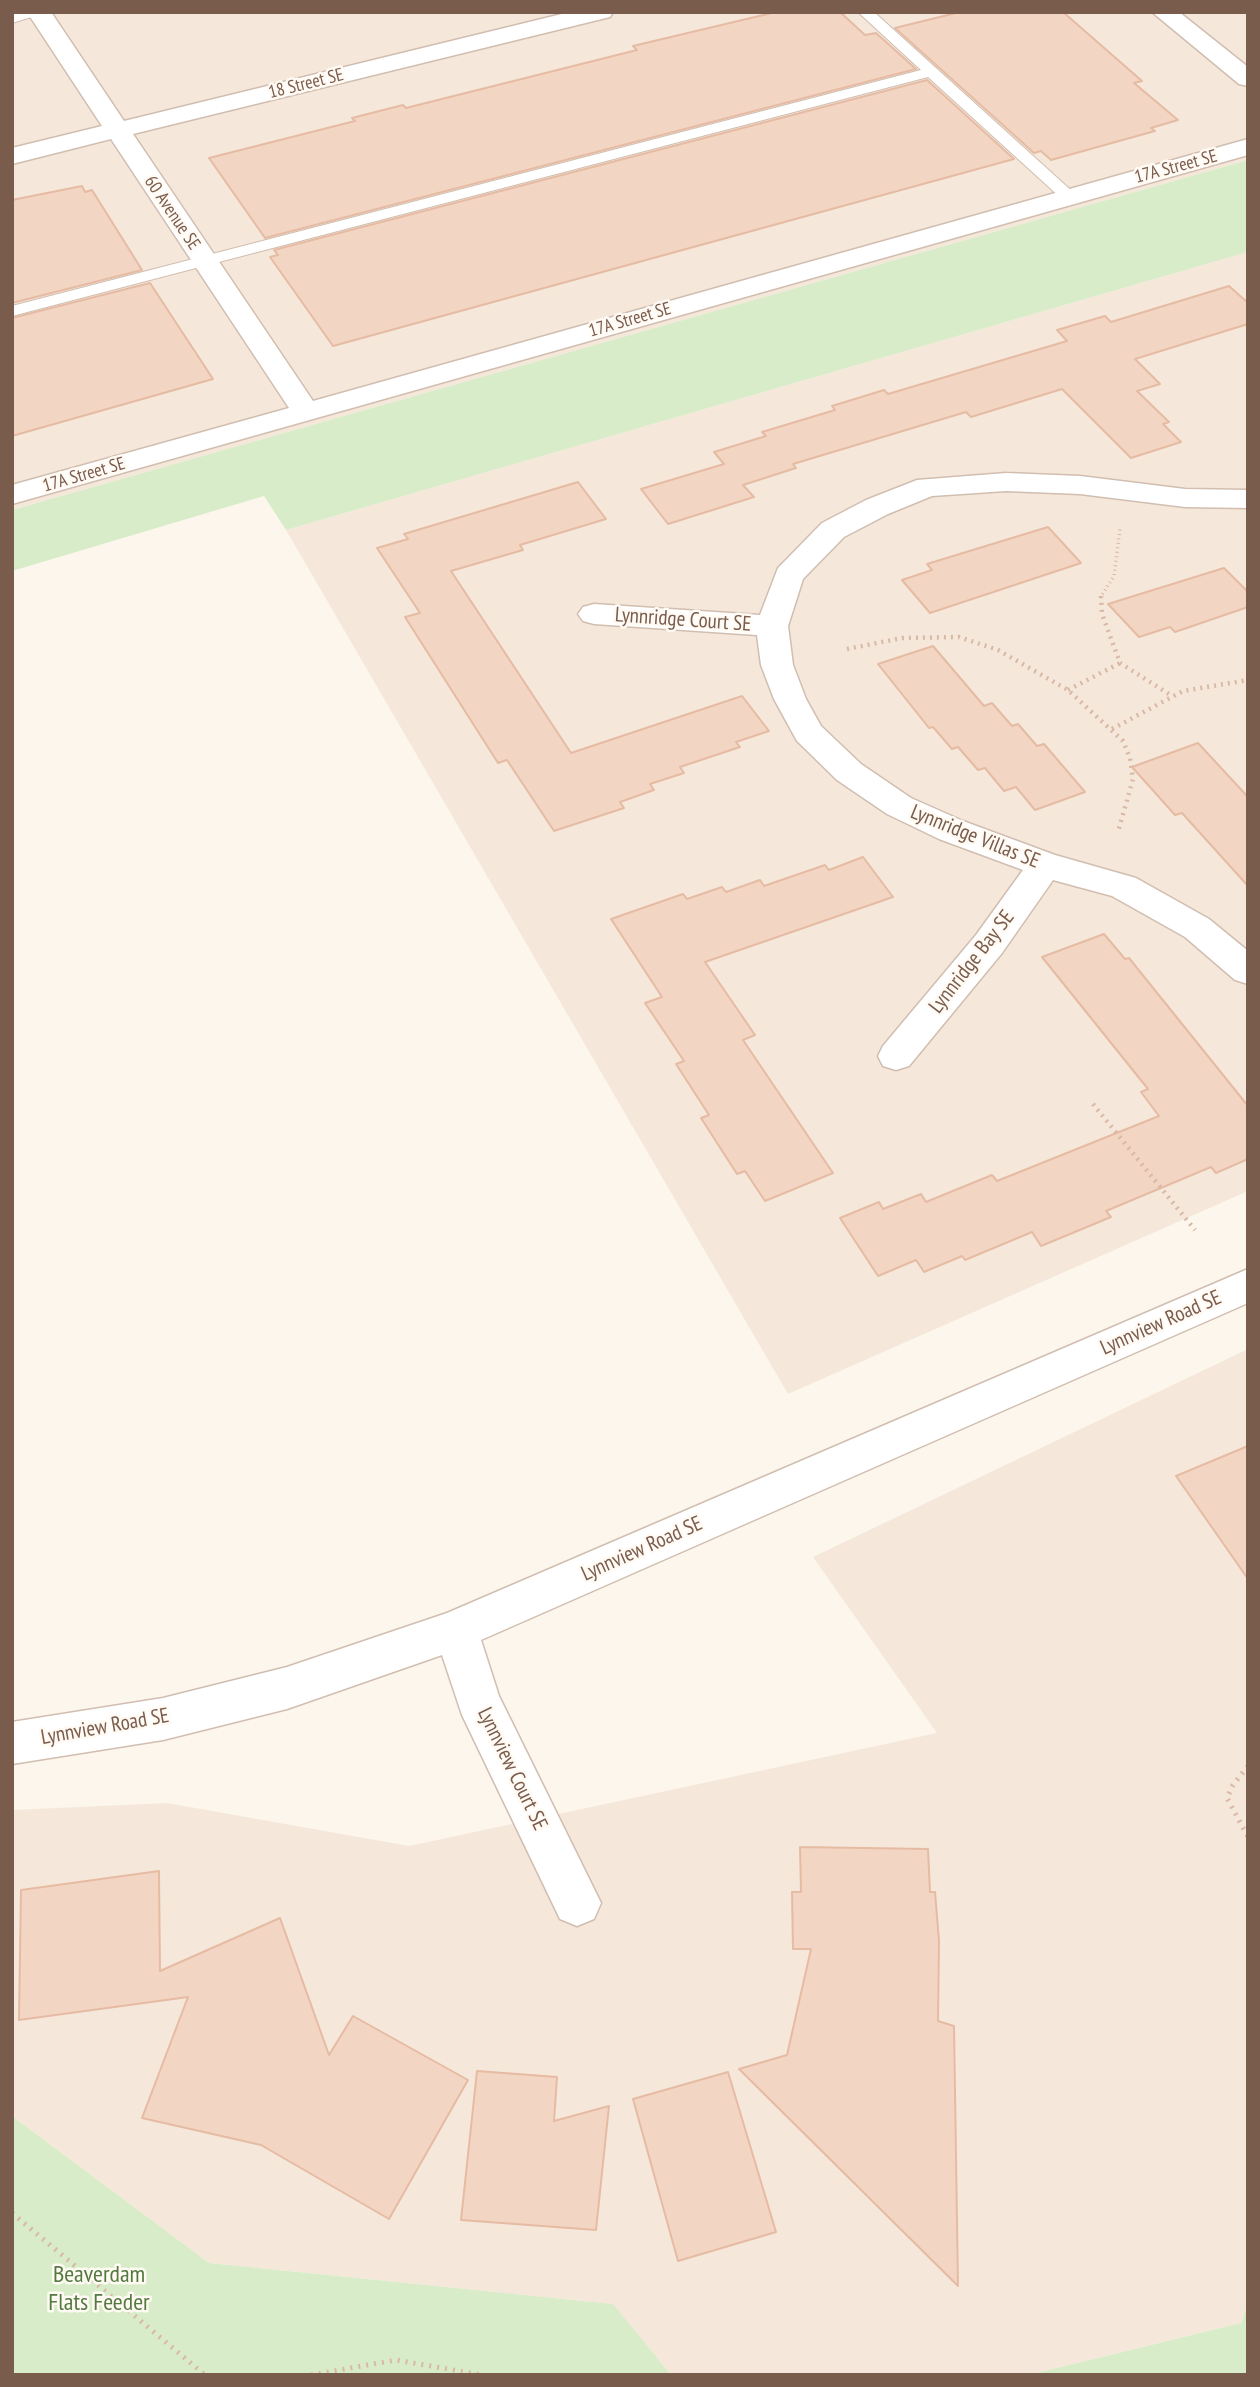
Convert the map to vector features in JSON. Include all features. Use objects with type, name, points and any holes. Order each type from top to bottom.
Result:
[{"type":"street","name":"60 Avenue SE","points":[[40,12],[306,412]]},
{"type":"street","name":"18 Street SE","points":[[12,156],[601,12]]},
{"type":"street","points":[[1164,12],[1248,79]]},
{"type":"street","name":"17A Street SE","points":[[12,495],[1248,147]]},
{"type":"street","name":"Lynnridge Villas SE","points":[[1248,499],[1185,498],[1080,485],[1019,483],[928,487],[877,507],[833,530],[789,575],[772,626],[777,665],[790,699],[809,733],[849,772],[899,806],[951,830],[1045,864],[1124,887],[1197,928],[1248,971]]},
{"type":"street","name":"Lynnridge Court SE","points":[[594,614],[772,626]]},
{"type":"street","name":"Lynnridge Bay SE","points":[[896,1056],[989,944],[1045,864]]},
{"type":"street","name":"Lynnview Road SE","points":[[12,1743],[163,1719],[287,1688],[456,1630],[1248,1285]]},
{"type":"street","name":"Lynnview Court SE","points":[[456,1630],[478,1700],[577,1903]]},
{"type":"lane","points":[[12,19],[40,12]]},
{"type":"lane","points":[[865,12],[1068,196]]},
{"type":"lane","points":[[12,311],[931,72]]},
{"type":"path","points":[[1120,529],[1114,576],[1099,599],[1102,614],[1120,663],[1172,696]]},
{"type":"path","points":[[847,649],[902,638],[959,637],[998,650],[1033,668],[1068,691],[1123,741],[1130,758],[1133,779],[1118,832]]},
{"type":"path","points":[[1068,691],[1120,663]]},
{"type":"path","points":[[1111,729],[1183,691],[1248,680]]},
{"type":"path","points":[[1093,1104],[1195,1230]]},
{"type":"path","points":[[1248,1766],[1233,1785],[1227,1798],[1248,1837]]},
{"type":"path","points":[[12,2213],[205,2375]]},
{"type":"path","points":[[311,2375],[396,2360],[482,2375]]},
{"type":"shaded area","points":[[12,12],[1248,12],[1248,160],[12,510]]},
{"type":"shaded area","points":[[1248,252],[1248,1191],[788,1394],[286,530]]},
{"type":"shaded area","points":[[1248,1349],[1248,2303],[1241,2323],[1028,2375],[671,2375],[612,2304],[209,2263],[12,2116],[12,1810],[167,1803],[409,1846],[937,1733],[813,1557]]},
{"type":"green space","points":[[1248,160],[1248,252],[286,530],[264,496],[12,571],[12,510]]},
{"type":"green space","name":"Beaverdam Flats Feeder","points":[[12,2116],[209,2263],[613,2304],[671,2375],[12,2375]]},
{"type":"green space","points":[[1248,2303],[1248,2375],[1028,2375],[1241,2323]]},
{"type":"building","points":[[776,12],[840,12],[865,35],[876,33],[916,69],[265,238],[209,158],[355,121],[352,118],[403,105],[406,108],[637,50],[633,46]]},
{"type":"building","points":[[960,12],[1063,12],[1142,81],[1134,83],[1178,120],[1151,128],[1155,131],[1051,160],[1041,151],[1034,153],[895,28]]},
{"type":"building","points":[[927,80],[1014,159],[333,346],[270,257],[278,255],[274,250]]},
{"type":"building","points":[[82,186],[85,192],[92,190],[142,270],[12,303],[12,200]]},
{"type":"building","points":[[150,283],[213,379],[12,436],[12,318]]},
{"type":"building","points":[[1229,286],[1248,303],[1248,324],[1135,359],[1160,384],[1137,391],[1169,422],[1163,424],[1181,442],[1131,458],[1062,389],[971,417],[966,412],[793,464],[796,468],[743,485],[754,497],[668,524],[641,489],[724,464],[714,452],[766,436],[762,432],[835,410],[832,406],[884,390],[888,394],[1067,341],[1057,330],[1105,316],[1111,322]]},
{"type":"building","points":[[578,482],[606,519],[520,545],[523,550],[451,571],[571,753],[742,696],[769,731],[736,742],[740,747],[680,767],[684,773],[650,784],[654,790],[620,802],[624,808],[554,831],[507,760],[498,763],[405,617],[420,613],[377,548],[408,539],[404,534]]},
{"type":"building","points":[[1048,527],[1081,563],[930,613],[902,580],[932,570],[927,564]]},
{"type":"building","points":[[1224,568],[1248,592],[1248,607],[1175,632],[1170,627],[1139,637],[1108,604]]},
{"type":"building","points":[[933,646],[984,706],[992,703],[1012,726],[1018,724],[1037,746],[1044,744],[1085,792],[1035,810],[1016,787],[1004,791],[985,768],[978,770],[958,747],[952,749],[933,727],[929,728],[878,664]]},
{"type":"building","points":[[1198,743],[1248,797],[1248,886],[1182,813],[1175,815],[1132,767]]},
{"type":"building","points":[[863,857],[893,897],[705,962],[755,1035],[743,1040],[833,1173],[765,1201],[745,1171],[737,1174],[701,1118],[709,1115],[676,1064],[684,1061],[645,1003],[662,997],[611,919],[683,894],[687,899],[722,887],[726,892],[760,880],[764,886],[825,865],[829,870]]},
{"type":"building","points":[[1104,934],[1125,959],[1129,958],[1248,1106],[1248,1159],[1216,1173],[1211,1167],[1106,1211],[1111,1217],[1041,1246],[1032,1232],[965,1260],[962,1256],[924,1272],[916,1260],[878,1276],[840,1218],[879,1202],[883,1209],[921,1194],[926,1202],[992,1175],[997,1181],[1159,1116],[1141,1092],[1148,1089],[1042,957]]},
{"type":"building","points":[[1248,1446],[1248,1579],[1176,1476]]},
{"type":"building","points":[[800,1847],[928,1849],[930,1892],[935,1892],[939,1941],[938,2021],[954,2026],[958,2286],[739,2069],[787,2055],[811,1949],[793,1949],[792,1892],[801,1892]]},
{"type":"building","points":[[159,1871],[160,1971],[280,1918],[329,2055],[353,2016],[468,2080],[389,2219],[261,2145],[142,2118],[188,1997],[19,2020],[21,1890]]},
{"type":"building","points":[[477,2071],[557,2077],[554,2121],[609,2106],[596,2230],[461,2220]]},
{"type":"building","points":[[728,2072],[776,2232],[678,2261],[633,2099]]}]
